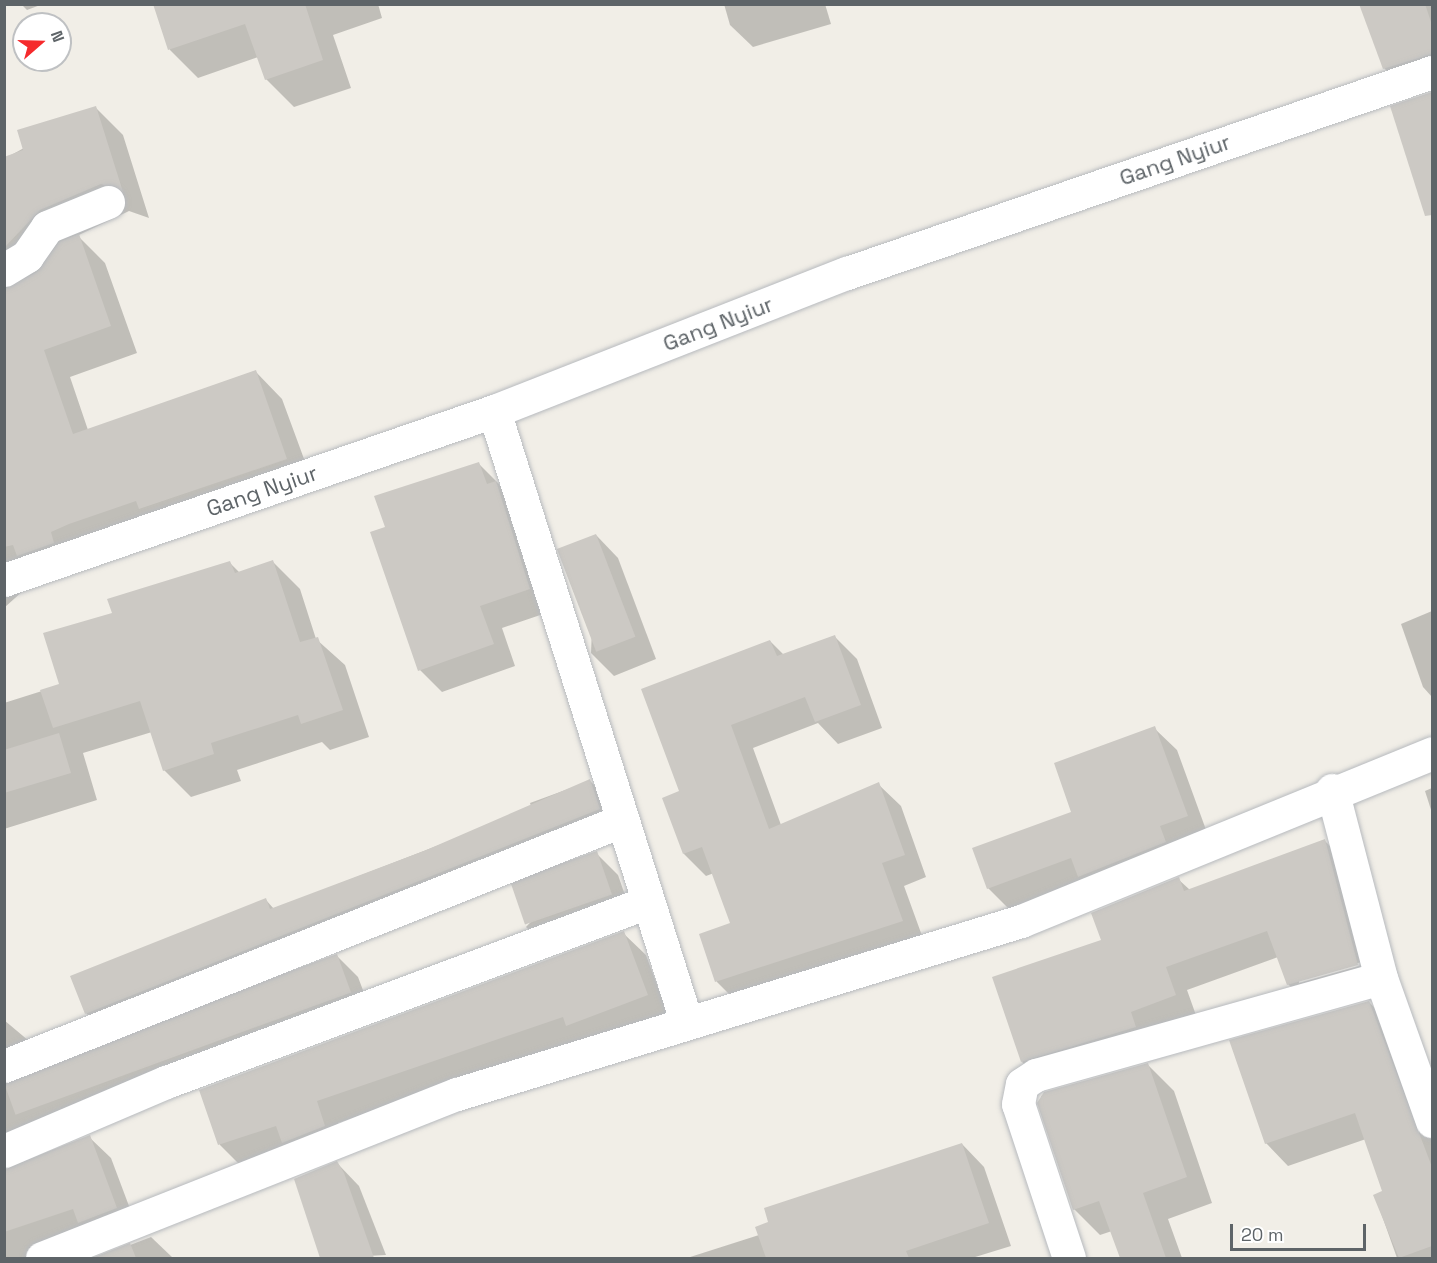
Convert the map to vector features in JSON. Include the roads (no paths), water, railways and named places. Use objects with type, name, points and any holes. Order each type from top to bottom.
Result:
[{"type":"street","name":"Gang Nyiur","points":[[4,580],[495,411],[847,273],[1432,72]]},
{"type":"street","points":[[4,270],[27,256],[46,226],[108,202]]},
{"type":"street","points":[[495,411],[645,903],[686,1021]]},
{"type":"street","points":[[42,1258],[446,1098],[686,1021],[1021,921],[1332,790],[1432,753]]},
{"type":"street","points":[[1332,790],[1381,978],[1432,1121]]},
{"type":"street","points":[[4,1066],[621,821]]},
{"type":"street","points":[[4,1151],[177,1078],[645,903]]},
{"type":"street","points":[[1061,1256],[1018,1104],[1022,1084],[1036,1074],[1381,978]]}]
